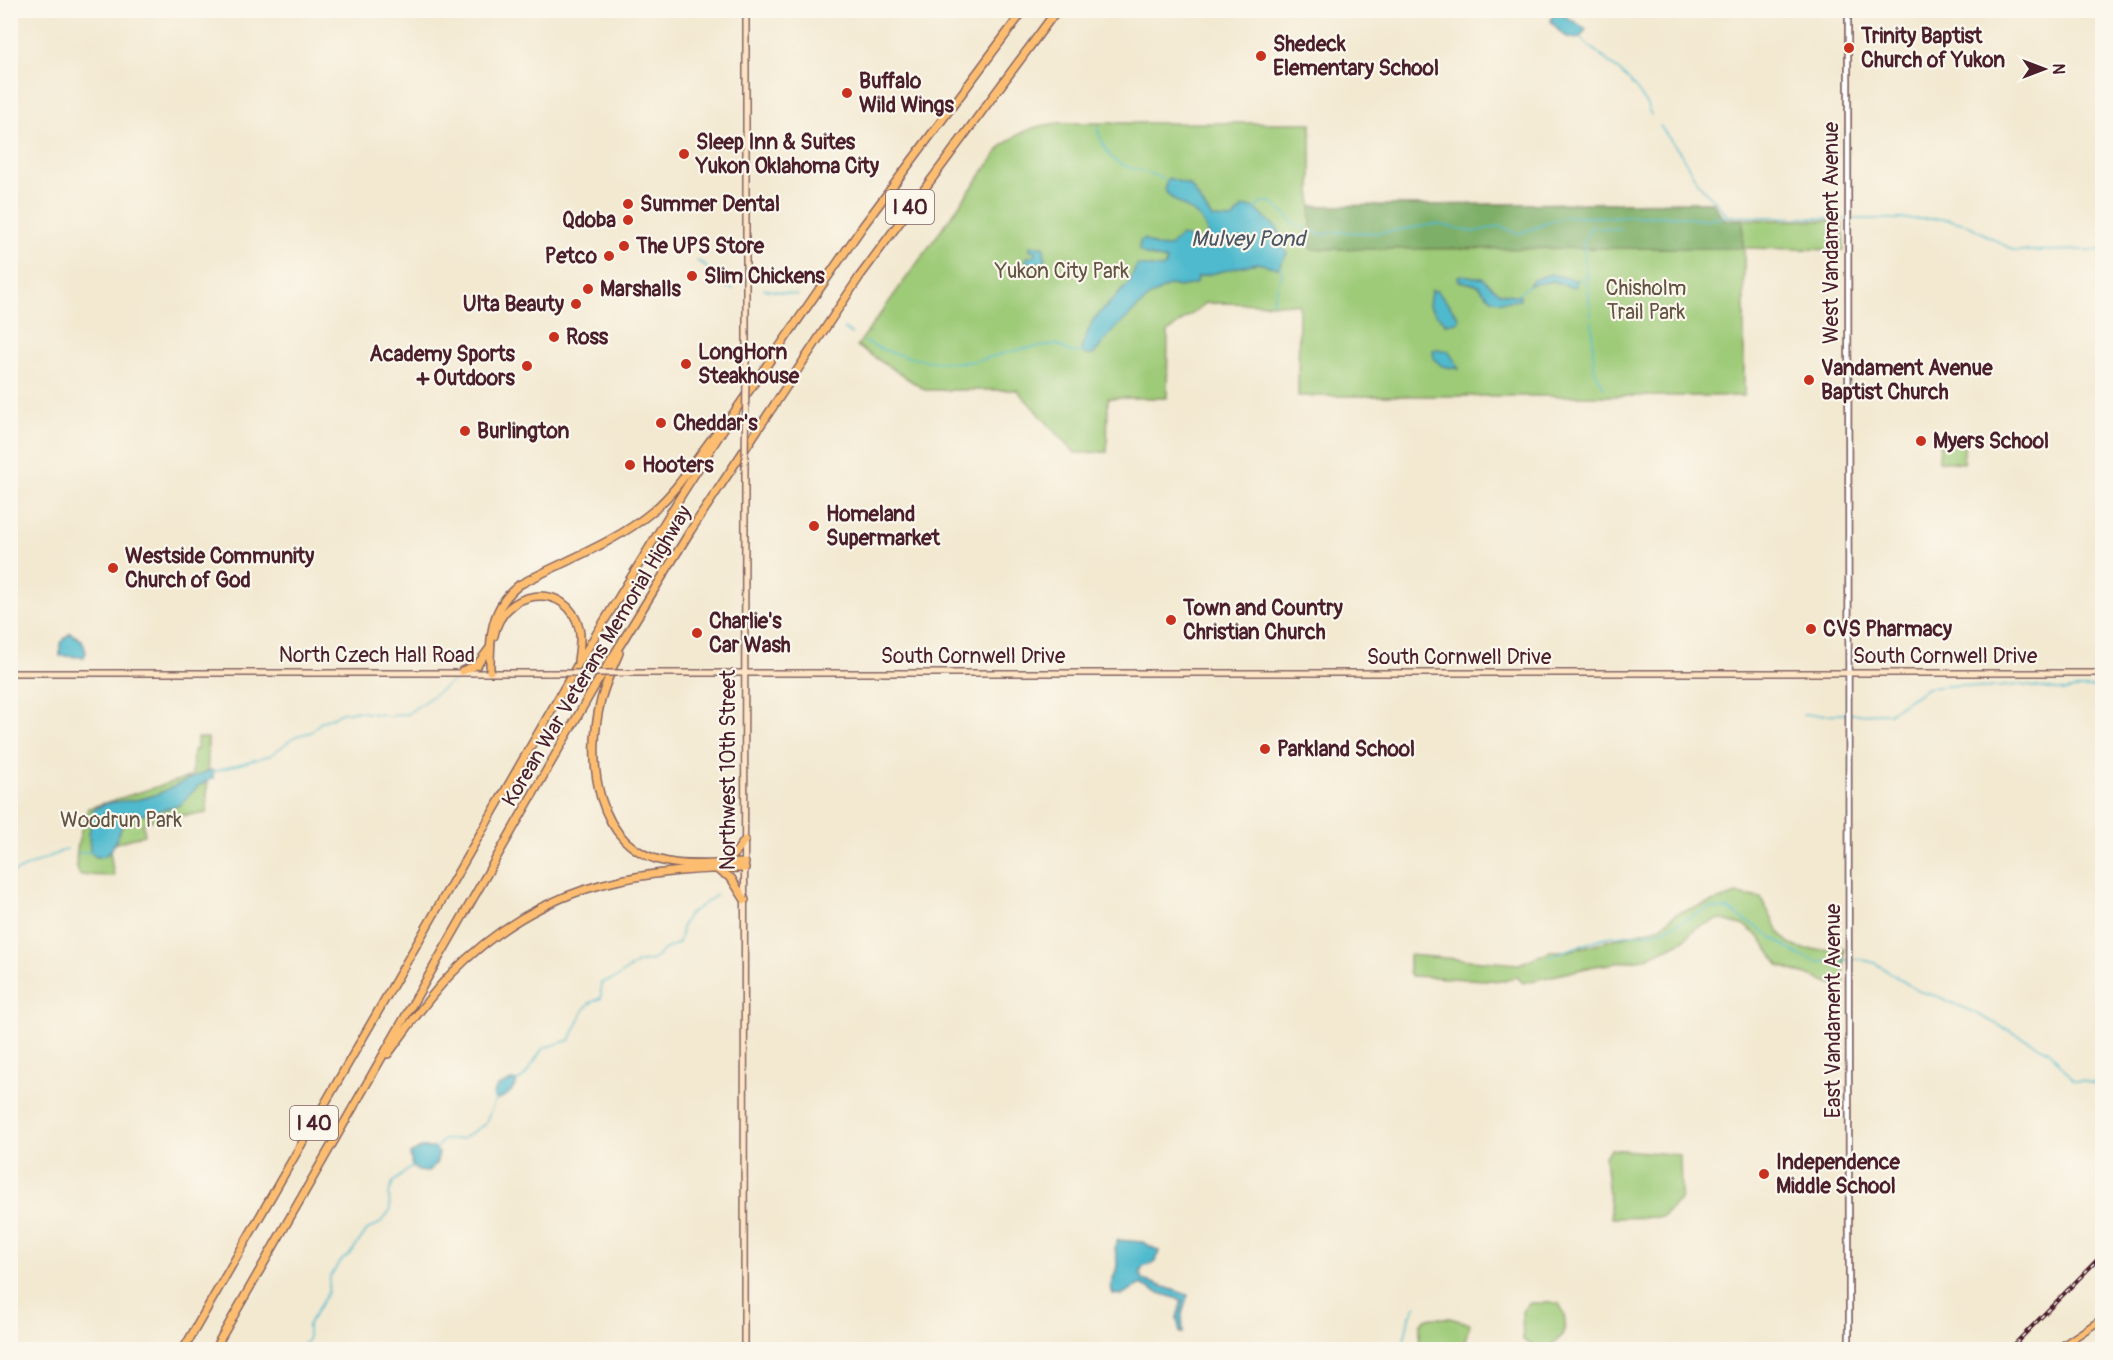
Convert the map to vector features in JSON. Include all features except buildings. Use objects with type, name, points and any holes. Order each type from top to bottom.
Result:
[{"type":"highway","name":"Korean War Veterans Memorial Highway","points":[[183,1350],[578,664],[734,414],[863,226],[1024,10]]},
{"type":"highway","name":"Korean War Veterans Memorial Highway","points":[[214,1350],[627,633],[691,530],[835,312],[1057,10]]},
{"type":"highway","points":[[492,671],[490,646],[494,618],[506,596],[519,585],[620,534],[647,515],[675,488],[734,414]]},
{"type":"highway","points":[[492,671],[494,636],[499,619],[514,603],[536,596],[560,602],[573,614],[580,635],[578,664]]},
{"type":"highway","points":[[627,633],[605,687],[596,729],[597,779],[603,808],[622,837],[648,855],[668,862],[723,863],[745,866]]},
{"type":"highway","points":[[462,671],[477,665],[490,646]]},
{"type":"highway","points":[[723,863],[734,856],[745,840]]},
{"type":"highway","points":[[369,1080],[451,975],[480,948],[516,922],[556,901],[603,883],[657,871],[745,866]]},
{"type":"highway","points":[[714,868],[731,878],[745,900]]},
{"type":"main road","name":"Northwest 10th Street","points":[[744,1350],[746,10]]},
{"type":"main road","name":"South Cornwell Drive","points":[[744,672],[2103,673]]},
{"type":"main road","name":"North Czech Hall Road","points":[[10,673],[744,672]]},
{"type":"main road","points":[[2056,1350],[2103,1319]]},
{"type":"street","name":"West Vandament Avenue","points":[[1848,10],[1849,672]]},
{"type":"street","name":"East Vandament Avenue","points":[[1849,672],[1850,1350]]},
{"type":"green space","points":[[1060,123],[1311,123],[1311,206],[1712,202],[1724,219],[1835,221],[1843,225],[1844,250],[1744,248],[1744,396],[1298,396],[1299,304],[1206,303],[1168,332],[1167,398],[1108,398],[1107,452],[1075,453],[1017,390],[925,390],[857,346],[1002,146],[1015,136],[1029,130]]},
{"type":"green space","points":[[1712,202],[1724,219],[1743,219],[1743,248],[1311,249],[1311,206]]},
{"type":"green space","points":[[1946,438],[1965,440],[1963,463],[1939,461],[1940,440]]},
{"type":"green space","name":"Woodrun Park","points":[[197,738],[208,738],[207,813],[157,818],[143,824],[145,835],[109,845],[114,876],[80,875],[77,869],[77,852],[88,808],[192,776],[193,750],[197,750]]},
{"type":"green space","points":[[1737,894],[1761,898],[1777,928],[1790,944],[1810,949],[1844,948],[1844,988],[1780,966],[1759,937],[1745,926],[1719,919],[1696,928],[1683,941],[1644,959],[1595,966],[1523,983],[1516,976],[1505,981],[1411,976],[1409,973],[1409,955],[1519,964],[1550,951],[1567,951],[1658,928],[1678,913]]},
{"type":"green space","points":[[1611,1149],[1680,1155],[1681,1199],[1662,1217],[1611,1218],[1605,1156]]},
{"type":"green space","points":[[1530,1303],[1559,1303],[1565,1318],[1561,1337],[1542,1349],[1523,1340],[1522,1311]]},
{"type":"green space","points":[[1427,1318],[1450,1318],[1470,1324],[1462,1349],[1420,1349],[1420,1324]]},
{"type":"water","points":[[1553,13],[1560,13],[1586,29],[1580,38],[1567,37],[1560,32],[1551,21]]},
{"type":"water","name":"Mulvey Pond","points":[[1168,178],[1190,185],[1212,218],[1232,219],[1243,207],[1253,207],[1278,229],[1287,254],[1278,268],[1257,263],[1198,277],[1195,284],[1180,287],[1170,285],[1150,296],[1111,333],[1093,355],[1085,355],[1081,349],[1093,320],[1128,284],[1137,265],[1162,268],[1166,265],[1166,260],[1146,255],[1139,250],[1140,242],[1144,239],[1155,246],[1169,247],[1181,235],[1202,243],[1208,236],[1200,219],[1166,192]]},
{"type":"water","points":[[1030,246],[1044,246],[1045,263],[1026,263],[1026,257],[1034,256],[1035,251],[1030,250]]},
{"type":"water","points":[[1550,274],[1576,280],[1576,286],[1571,287],[1554,281],[1529,285],[1533,280]]},
{"type":"water","points":[[1458,276],[1482,278],[1500,293],[1520,296],[1520,300],[1495,300],[1478,285],[1459,281]]},
{"type":"water","points":[[1431,290],[1437,291],[1459,317],[1458,322],[1446,324],[1429,306]]},
{"type":"water","points":[[1433,350],[1449,351],[1459,369],[1442,366],[1434,359]]},
{"type":"water","points":[[70,633],[82,640],[86,652],[84,657],[60,656],[60,644]]},
{"type":"water","points":[[211,770],[213,778],[198,786],[180,805],[135,817],[133,821],[123,825],[107,855],[96,857],[90,852],[89,834],[93,810],[108,803],[155,795]]},
{"type":"water","points":[[512,1080],[517,1081],[512,1091],[495,1100],[493,1094],[497,1087]]},
{"type":"water","points":[[421,1148],[434,1148],[439,1153],[436,1164],[427,1172],[418,1171],[412,1166],[410,1154]]},
{"type":"water","points":[[1118,1240],[1143,1242],[1159,1251],[1156,1262],[1143,1267],[1140,1273],[1143,1280],[1188,1295],[1182,1314],[1183,1333],[1180,1333],[1177,1318],[1182,1300],[1156,1292],[1141,1284],[1121,1295],[1113,1294],[1111,1286],[1117,1265],[1115,1250]]},
{"type":"waterway","points":[[1579,37],[1630,81],[1646,103],[1651,115]]},
{"type":"waterway","points":[[1660,126],[1681,154],[1697,182],[1726,214]]},
{"type":"waterway","points":[[1097,127],[1109,154],[1116,161],[1167,181]]},
{"type":"waterway","points":[[1254,211],[1261,203],[1272,202],[1296,225],[1322,235],[1337,232],[1379,233],[1436,224],[1473,232],[1500,226],[1518,234],[1563,217],[1677,216],[1702,220],[1727,216],[1846,219]]},
{"type":"waterway","points":[[1851,219],[1946,219],[1966,224],[2015,251],[2102,250]]},
{"type":"waterway","points":[[1591,316],[1583,242],[1591,227],[1621,230]]},
{"type":"waterway","points":[[697,261],[705,265],[716,284],[733,289]]},
{"type":"waterway","points":[[1272,302],[1282,274],[1280,266]]},
{"type":"waterway","points":[[1578,281],[1588,277]]},
{"type":"waterway","points":[[1518,295],[1529,285]]},
{"type":"waterway","points":[[764,289],[797,295]]},
{"type":"waterway","points":[[1592,321],[1594,368],[1604,388]]},
{"type":"waterway","points":[[844,328],[852,334]]},
{"type":"waterway","points":[[865,342],[905,356],[948,362],[976,361],[1017,350],[1057,344],[1070,352],[1083,352]]},
{"type":"waterway","points":[[213,772],[271,755],[296,736],[311,732],[321,722],[342,713],[355,711],[390,716],[407,714],[456,679]]},
{"type":"waterway","points":[[1803,715],[1889,713],[1927,688],[1960,685],[1984,688],[2020,685],[2065,691],[2102,688]]},
{"type":"waterway","points":[[10,874],[67,849]]},
{"type":"waterway","points":[[78,853],[90,852]]},
{"type":"waterway","points":[[516,1082],[524,1077],[543,1048],[570,1040],[585,1008],[601,998],[601,983],[616,978],[637,963],[653,960],[664,950],[679,943],[683,924],[689,914],[717,895]]},
{"type":"waterway","points":[[1549,956],[1606,937],[1659,932],[1709,908],[1728,909],[1799,955],[1818,962],[1860,959],[1875,963],[1918,991],[1939,997],[1973,1012],[2049,1051],[2074,1080],[2102,1085]]},
{"type":"waterway","points":[[435,1150],[443,1140],[462,1139],[485,1124],[496,1098]]},
{"type":"waterway","points":[[296,1350],[308,1340],[308,1325],[328,1292],[330,1276],[342,1260],[351,1253],[367,1230],[379,1224],[390,1211],[389,1194],[393,1182],[414,1165]]},
{"type":"waterway","points":[[1402,1350],[1409,1318],[1416,1305]]},
{"type":"railway","points":[[2009,1350],[2102,1255]]},
{"type":"place","name":"Trinity Baptist Church of Yukon","points":[[1849,48]]},
{"type":"place","name":"Shedeck Elementary School","points":[[1261,56]]},
{"type":"place","name":"Buffalo Wild Wings","points":[[847,93]]},
{"type":"place","name":"Sleep Inn & Suites Yukon Oklahoma City","points":[[684,154]]},
{"type":"place","name":"Summer Dental","points":[[628,204]]},
{"type":"place","name":"Qdoba","points":[[628,220]]},
{"type":"place","name":"The UPS Store","points":[[624,246]]},
{"type":"place","name":"Petco","points":[[609,256]]},
{"type":"place","name":"Slim Chickens","points":[[692,276]]},
{"type":"place","name":"Marshalls","points":[[588,289]]},
{"type":"place","name":"Ulta Beauty","points":[[576,304]]},
{"type":"place","name":"Ross","points":[[554,337]]},
{"type":"place","name":"LongHorn Steakhouse","points":[[686,364]]},
{"type":"place","name":"Academy Sports + Outdoors","points":[[527,366]]},
{"type":"place","name":"Vandament Avenue Baptist Church","points":[[1809,380]]},
{"type":"place","name":"Cheddar's","points":[[661,423]]},
{"type":"place","name":"Burlington","points":[[465,431]]},
{"type":"place","name":"Myers School","points":[[1921,441]]},
{"type":"place","name":"Hooters","points":[[630,465]]},
{"type":"place","name":"Homeland Supermarket","points":[[814,526]]},
{"type":"place","name":"Westside Community Church of God","points":[[113,568]]},
{"type":"place","name":"Town and Country Christian Church","points":[[1171,620]]},
{"type":"place","name":"CVS Pharmacy","points":[[1811,629]]},
{"type":"place","name":"Charlie's Car Wash","points":[[697,633]]},
{"type":"place","name":"Parkland School","points":[[1265,749]]},
{"type":"place","name":"Independence Middle School","points":[[1764,1174]]},
{"type":"park label","name":"Yukon City Park","points":[[1062,271]]},
{"type":"park label","name":"Chisholm Trail Park","points":[[1646,300]]}]
